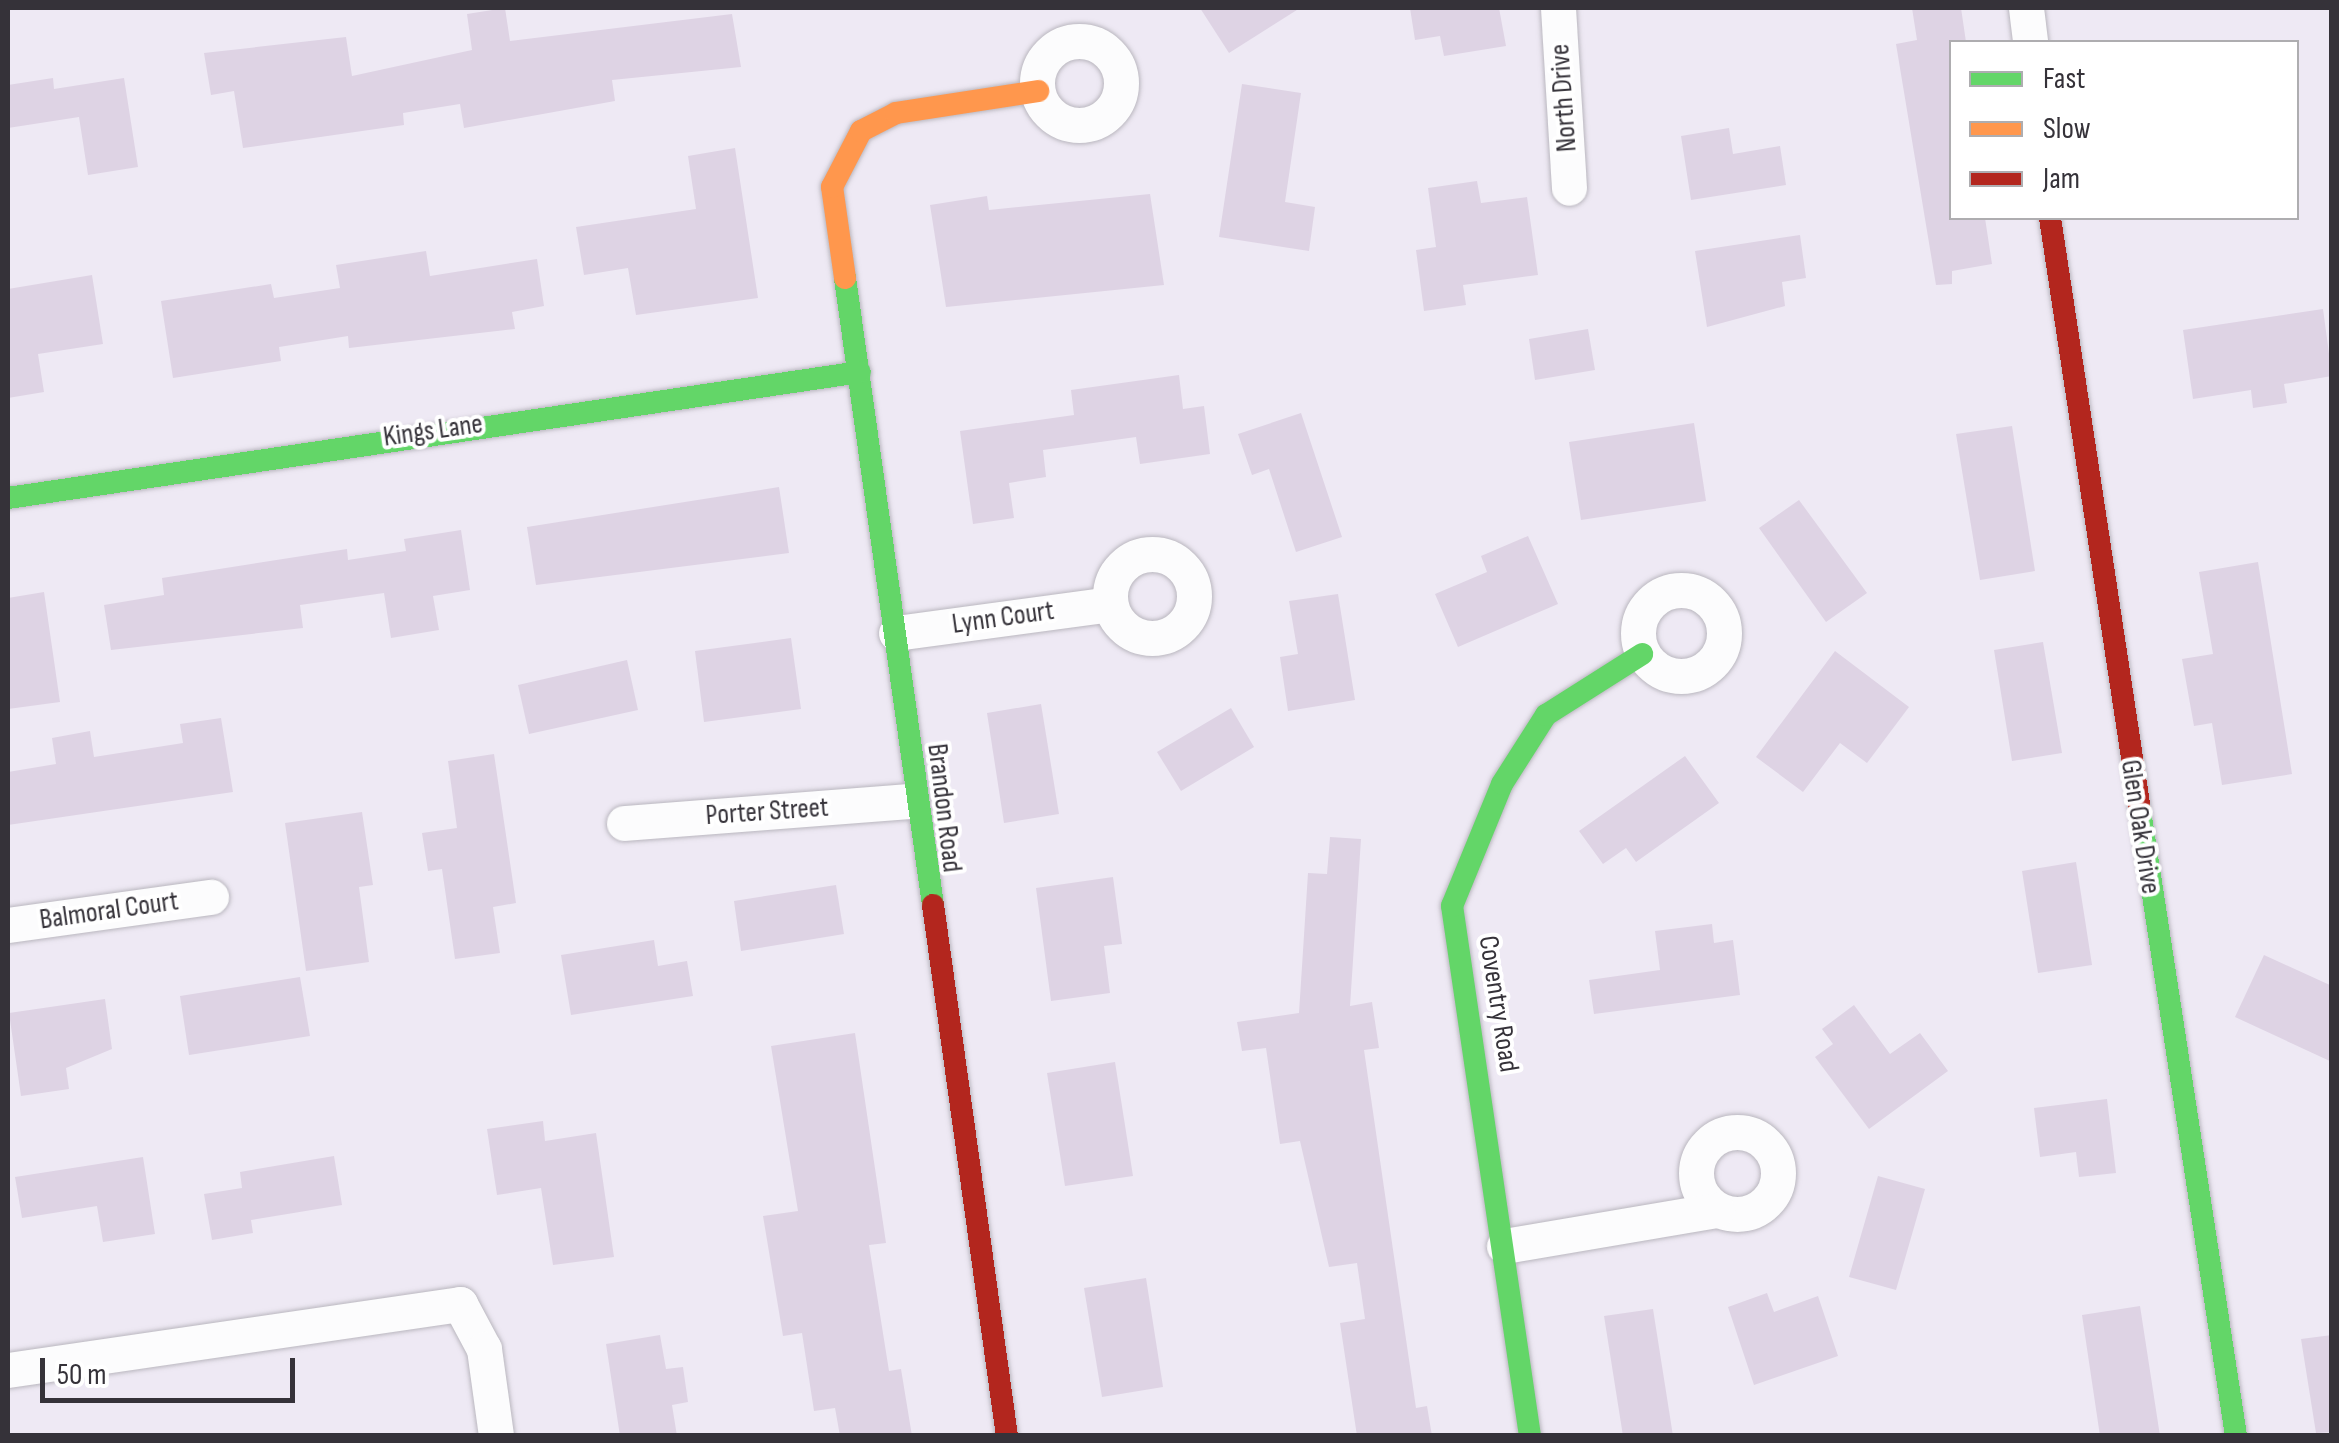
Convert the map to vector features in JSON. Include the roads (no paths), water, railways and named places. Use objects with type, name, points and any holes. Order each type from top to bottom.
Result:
[{"type":"street","name":"North Drive","points":[[1558,8],[1570,188]]},
{"type":"street","points":[[2026,8],[2030,40]]},
{"type":"street","name":"Brandon Road","points":[[1007,1436],[911,800],[896,633],[832,187],[861,131],[896,112],[1038,91]]},
{"type":"street","name":"Glen Oak Drive","points":[[2050,220],[2236,1436]]},
{"type":"street","name":"Kings Lane","points":[[8,498],[860,372]]},
{"type":"street","name":"Lynn Court","points":[[896,633],[1110,604]]},
{"type":"street","name":"Coventry Road","points":[[1530,1436],[1452,906],[1493,802],[1546,715],[1642,654]]},
{"type":"street","name":"Porter Street","points":[[624,823],[911,800]]},
{"type":"street","name":"Balmoral Court","points":[[8,925],[210,896]]},
{"type":"street","points":[[1504,1246],[1717,1210]]},
{"type":"street","points":[[8,1370],[460,1304],[484,1350],[496,1436]]}]
